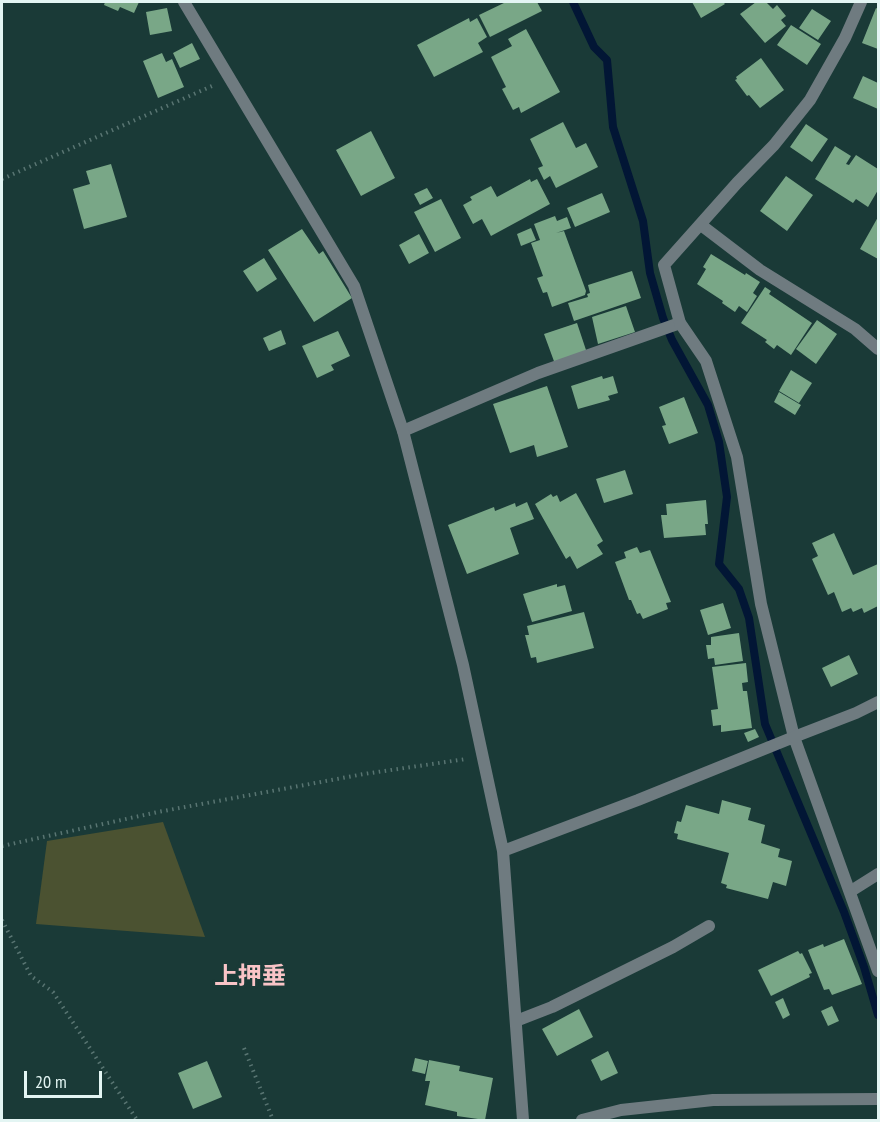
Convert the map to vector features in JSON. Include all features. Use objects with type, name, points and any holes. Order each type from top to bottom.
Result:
[{"type":"street","points":[[184,2],[231,77],[354,286],[403,431],[463,665],[503,850],[523,1120]]},
{"type":"street","points":[[861,2],[845,38],[810,100],[774,144],[664,265],[680,323],[706,361],[738,457],[761,604],[794,736],[876,956],[879,971]]},
{"type":"street","points":[[701,225],[760,270],[855,329],[879,349]]},
{"type":"street","points":[[403,431],[538,373],[680,323]]},
{"type":"street","points":[[503,850],[638,800],[879,702]]},
{"type":"street","points":[[851,891],[879,874]]},
{"type":"street","points":[[516,1022],[673,947],[709,926]]},
{"type":"street","points":[[582,1120],[621,1110],[713,1100],[879,1099]]},
{"type":"path","points":[[2,179],[231,77]]},
{"type":"path","points":[[2,846],[170,810],[364,774],[484,756]]},
{"type":"path","points":[[2,920],[31,976],[53,992],[136,1120]]},
{"type":"path","points":[[244,1048],[273,1120]]},
{"type":"green space","points":[[163,822],[205,937],[36,924],[47,841]]},
{"type":"building","points":[[105,2],[139,2],[134,13],[120,7],[118,11],[104,5]]},
{"type":"building","points":[[506,2],[537,2],[542,11],[490,37],[479,15]]},
{"type":"building","points":[[692,2],[723,2],[725,4],[701,18]]},
{"type":"building","points":[[756,2],[766,2],[773,9],[777,5],[786,16],[781,20],[786,26],[765,43],[740,14]]},
{"type":"building","points":[[167,8],[172,31],[150,35],[146,12]]},
{"type":"building","points":[[876,8],[878,9],[878,49],[862,43]]},
{"type":"building","points":[[812,9],[831,21],[818,40],[799,28]]},
{"type":"building","points":[[469,18],[470,22],[477,18],[487,37],[478,43],[483,52],[434,77],[417,45]]},
{"type":"building","points":[[791,25],[821,44],[807,65],[777,45]]},
{"type":"building","points":[[526,29],[560,92],[521,113],[519,107],[513,110],[502,89],[506,87],[491,57],[512,46],[508,39]]},
{"type":"building","points":[[192,43],[200,59],[180,68],[173,53]]},
{"type":"building","points":[[162,53],[166,62],[172,59],[184,87],[158,98],[143,61]]},
{"type":"building","points":[[761,58],[784,90],[760,108],[735,80]]},
{"type":"building","points":[[863,76],[878,83],[878,109],[853,98]]},
{"type":"building","points":[[563,122],[576,148],[586,143],[598,167],[556,188],[550,176],[544,180],[538,168],[543,166],[530,139]]},
{"type":"building","points":[[806,124],[828,139],[812,162],[790,147]]},
{"type":"building","points":[[371,131],[395,178],[361,196],[336,150]]},
{"type":"building","points":[[835,146],[851,156],[846,164],[849,165],[856,155],[878,169],[878,190],[868,207],[856,199],[853,203],[815,179]]},
{"type":"building","points":[[111,164],[127,217],[84,229],[73,189],[90,184],[86,171]]},
{"type":"building","points":[[786,176],[813,195],[787,231],[760,211]]},
{"type":"building","points":[[530,179],[531,182],[537,179],[550,204],[491,236],[482,219],[473,224],[463,205],[472,200],[470,197],[491,186],[497,197]]},
{"type":"building","points":[[427,188],[433,198],[420,205],[414,194]]},
{"type":"building","points":[[602,193],[610,212],[575,227],[567,208]]},
{"type":"building","points":[[441,199],[461,238],[435,252],[414,212]]},
{"type":"building","points":[[555,216],[557,221],[567,217],[571,228],[556,233],[564,231],[586,291],[585,295],[552,307],[547,292],[543,293],[537,278],[543,276],[531,243],[540,240],[534,224]]},
{"type":"building","points":[[878,217],[878,259],[860,249]]},
{"type":"building","points":[[531,228],[536,240],[521,246],[517,234]]},
{"type":"building","points":[[302,229],[319,254],[323,251],[352,298],[314,322],[268,250]]},
{"type":"building","points":[[419,234],[429,253],[409,264],[399,245]]},
{"type":"building","points":[[711,254],[760,282],[753,293],[757,296],[747,312],[739,306],[735,312],[697,284],[706,269],[703,267]]},
{"type":"building","points":[[264,258],[277,279],[257,292],[243,271]]},
{"type":"building","points":[[632,271],[641,298],[574,321],[568,303],[588,297],[587,294],[590,293],[588,285]]},
{"type":"building","points":[[765,287],[771,291],[769,294],[812,323],[791,355],[777,345],[774,349],[765,342],[767,340],[741,323]]},
{"type":"building","points":[[626,306],[635,332],[598,344],[592,317]]},
{"type":"building","points":[[817,320],[837,334],[816,364],[796,349]]},
{"type":"building","points":[[577,323],[587,353],[555,364],[544,334]]},
{"type":"building","points":[[281,330],[286,344],[269,351],[263,338]]},
{"type":"building","points":[[338,331],[350,356],[331,365],[334,370],[317,378],[302,346]]},
{"type":"building","points":[[791,370],[812,383],[799,403],[779,391]]},
{"type":"building","points":[[602,376],[603,379],[613,376],[618,393],[608,396],[610,400],[578,409],[571,386]]},
{"type":"building","points":[[547,386],[568,447],[537,457],[534,445],[510,453],[493,404]]},
{"type":"building","points":[[779,392],[801,405],[795,415],[774,402]]},
{"type":"building","points":[[684,397],[698,433],[669,444],[662,426],[666,425],[659,407]]},
{"type":"building","points":[[625,470],[633,494],[604,503],[596,479]]},
{"type":"building","points":[[576,493],[603,541],[597,545],[603,554],[577,569],[570,556],[566,559],[535,504],[551,494],[553,497],[557,495],[560,502]]},
{"type":"building","points":[[706,500],[708,524],[705,524],[706,535],[664,538],[661,515],[667,515],[666,504]]},
{"type":"building","points":[[527,502],[534,519],[510,528],[519,554],[467,574],[448,525],[494,507],[495,511],[515,503],[516,507]]},
{"type":"building","points":[[834,533],[853,575],[878,564],[878,606],[864,613],[862,608],[853,612],[851,608],[842,612],[834,592],[828,595],[812,559],[818,556],[812,543]]},
{"type":"building","points":[[637,547],[640,553],[650,550],[671,602],[666,603],[668,609],[643,619],[640,613],[637,614],[629,600],[615,562],[626,558],[624,552]]},
{"type":"building","points":[[557,584],[557,587],[565,585],[572,611],[532,622],[523,594]]},
{"type":"building","points":[[723,603],[731,628],[708,635],[700,610]]},
{"type":"building","points":[[584,612],[594,648],[537,663],[536,657],[531,658],[525,635],[529,635],[527,626]]},
{"type":"building","points":[[739,633],[743,661],[715,665],[714,658],[708,659],[706,645],[711,645],[711,637]]},
{"type":"building","points":[[849,655],[858,674],[831,687],[822,668]]},
{"type":"building","points":[[746,663],[748,682],[742,683],[743,691],[747,691],[752,728],[721,732],[721,725],[713,726],[711,710],[718,709],[712,667]]},
{"type":"building","points":[[755,729],[759,737],[748,742],[744,733]]},
{"type":"building","points":[[722,800],[751,808],[748,820],[765,825],[761,843],[780,849],[778,857],[792,861],[786,886],[773,882],[768,899],[726,888],[727,885],[721,883],[729,853],[677,839],[678,834],[674,833],[677,821],[681,822],[686,805],[719,814]]},
{"type":"building","points":[[844,939],[862,984],[832,995],[829,989],[824,990],[808,950],[823,944],[824,947]]},
{"type":"building","points":[[798,951],[802,953],[812,973],[809,974],[810,977],[771,996],[758,970]]},
{"type":"building","points":[[783,998],[790,1015],[783,1019],[775,1002]]},
{"type":"building","points":[[832,1006],[839,1021],[828,1026],[821,1011]]},
{"type":"building","points":[[579,1009],[593,1037],[557,1056],[542,1029]]},
{"type":"building","points":[[608,1051],[618,1073],[601,1081],[591,1060]]},
{"type":"building","points":[[415,1058],[428,1061],[425,1074],[412,1071]]},
{"type":"building","points":[[429,1060],[460,1066],[459,1071],[493,1078],[485,1120],[457,1116],[457,1112],[425,1105],[430,1081],[425,1081]]},
{"type":"building","points":[[207,1061],[222,1097],[193,1109],[178,1073]]},
{"type":"waterway","points":[[573,2],[594,47],[607,60],[613,127],[643,221],[650,273],[663,318],[672,340],[708,405],[719,442],[727,497],[719,564],[739,589],[749,618],[765,724],[844,912],[878,1015]]},
{"type":"district","name":"上押垂","points":[[250,977]]}]
